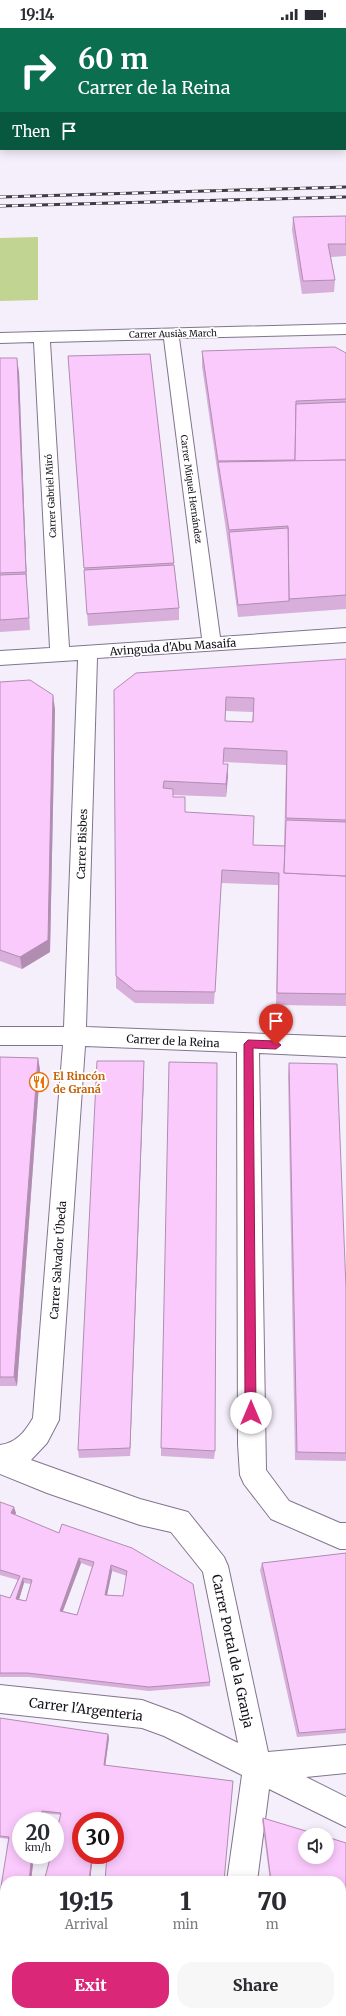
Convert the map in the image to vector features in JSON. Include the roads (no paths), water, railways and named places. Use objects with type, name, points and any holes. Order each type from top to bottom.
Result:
[{"type":"street","name":"Carrer Ausiàs March","points":[[0,338],[346,329]]},
{"type":"street","name":"Carrer Miquel Hernández","points":[[171,334],[212,644]]},
{"type":"street","name":"Carrer Gabriel Miró","points":[[42,337],[60,654]]},
{"type":"street","name":"Avinguda d'Abu Masaifa","points":[[0,658],[346,636]]},
{"type":"street","name":"Carrer Bisbes","points":[[75,1036],[88,652]]},
{"type":"street","name":"Carrer de la Reina","points":[[0,1036],[75,1036],[346,1047]]},
{"type":"street","name":"Carrer Salvador Úbeda","points":[[0,1460],[11,1458],[38,1437],[46,1420],[75,1036]]},
{"type":"street","points":[[248,1044],[251,1436],[254,1475],[280,1510],[340,1536],[346,1536]]},
{"type":"street","name":"Carrer Portal de la Granja","points":[[0,1460],[47,1480],[140,1512],[179,1521],[215,1566],[257,1767],[243,1876]]},
{"type":"street","name":"Carrer l'Argenteria","points":[[0,1699],[142,1714],[170,1724],[346,1812]]},
{"type":"street","points":[[257,1767],[346,1758]]},
{"type":"railway","points":[[0,197],[346,187]]},
{"type":"railway","points":[[0,206],[346,197]]},
{"type":"place","name":"El Rincón de Graná","points":[[39,1082]]}]
